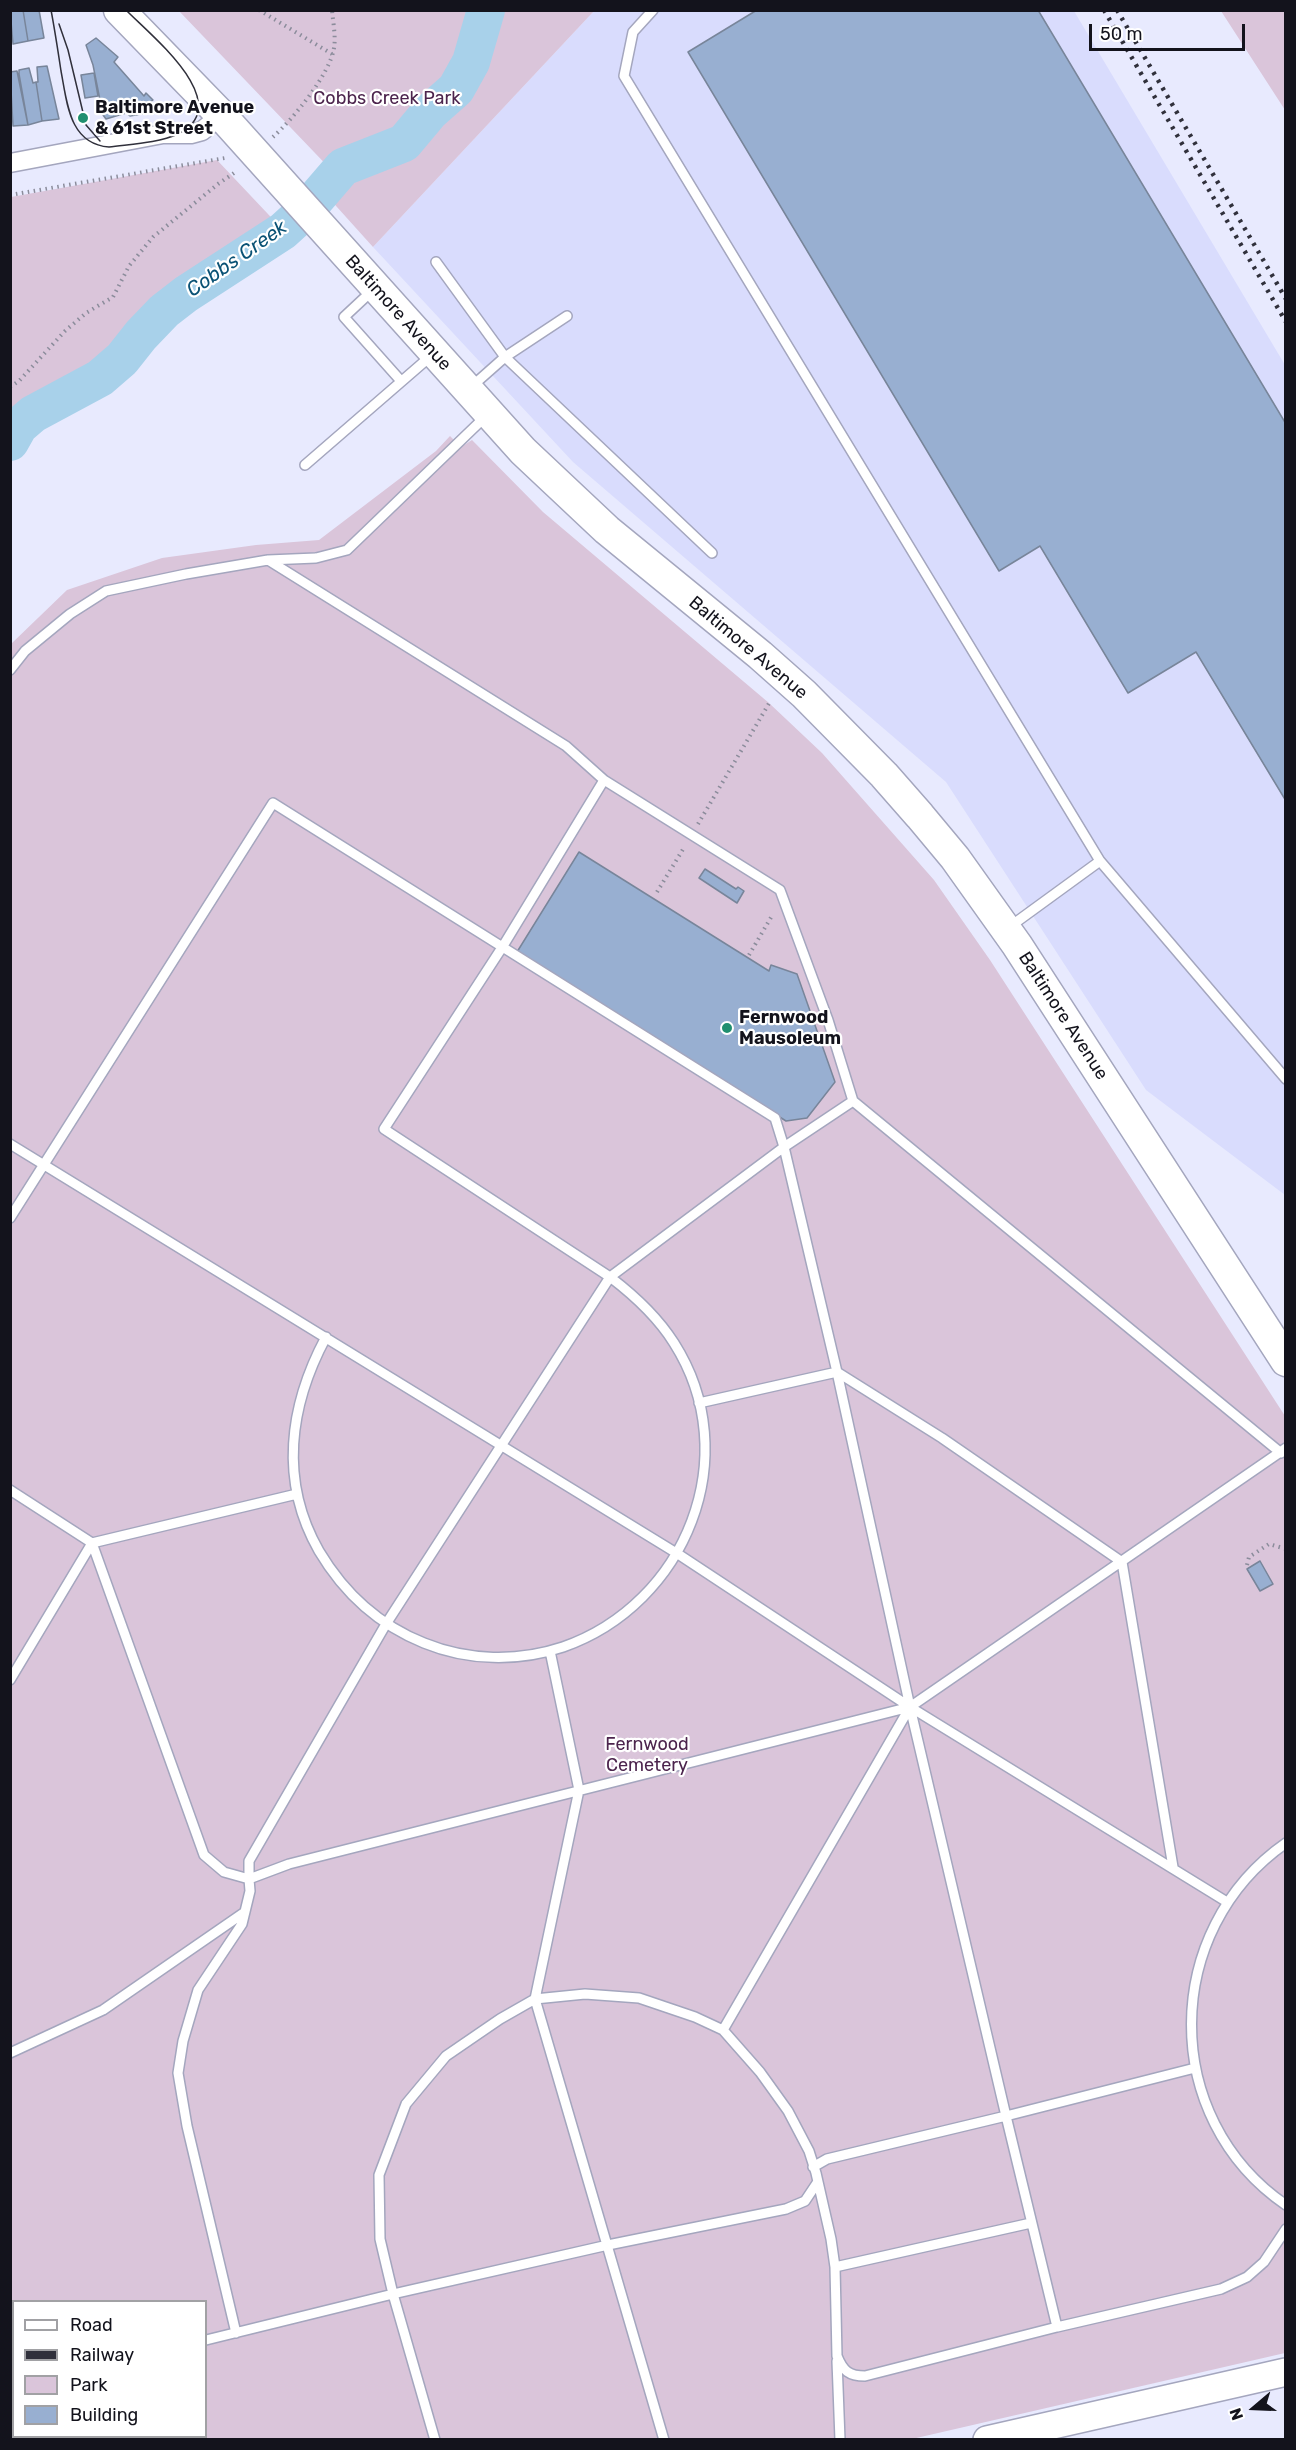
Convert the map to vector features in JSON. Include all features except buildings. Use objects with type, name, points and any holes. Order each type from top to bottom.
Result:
[{"type":"main road","name":"Baltimore Avenue","points":[[120,10],[221,115],[523,451],[607,530],[760,655],[848,736],[892,783],[948,849],[1006,929],[1286,1361]]},
{"type":"main road","points":[[987,2439],[1286,2372]]},
{"type":"street","points":[[10,164],[163,134],[190,134],[202,131],[221,115]]},
{"type":"lane","points":[[653,10],[633,32],[624,76],[1100,861],[1286,1079]]},
{"type":"lane","points":[[436,262],[505,357],[712,553]]},
{"type":"lane","points":[[375,288],[344,317],[401,381]]},
{"type":"lane","points":[[468,389],[505,357],[567,316]]},
{"type":"lane","points":[[305,465],[434,353]]},
{"type":"lane","points":[[10,670],[25,651],[61,621],[106,591],[268,560],[316,558],[347,550],[488,414]]},
{"type":"lane","points":[[10,1490],[92,1543],[204,1855],[224,1872],[249,1878],[289,1864],[910,1707],[1283,1450],[853,1101],[828,1020],[780,890],[693,833],[604,780],[566,746],[268,560]]},
{"type":"lane","points":[[326,1337],[310,1366],[300,1397],[294,1429],[293,1461],[297,1494],[312,1536],[329,1568],[364,1608],[386,1624],[411,1638],[465,1655],[494,1658],[550,1651],[581,1641],[611,1625],[637,1605],[659,1581],[678,1554],[691,1525],[700,1496],[705,1465],[704,1433],[699,1403],[689,1372],[675,1344],[657,1319],[635,1296],[610,1277],[384,1129],[503,946],[604,780]]},
{"type":"lane","points":[[10,1218],[273,803],[775,1118],[784,1147],[837,1372],[910,1707],[1057,2327]]},
{"type":"lane","points":[[1006,929],[1100,861]]},
{"type":"lane","points":[[236,2333],[187,2126],[178,2073],[183,2041],[198,1990],[243,1924],[250,1891],[249,1861],[386,1624],[610,1277],[784,1147],[853,1101]]},
{"type":"lane","points":[[10,1144],[678,1554],[910,1707],[1227,1902]]},
{"type":"lane","points":[[699,1403],[837,1372],[942,1438],[1122,1562],[1173,1867]]},
{"type":"lane","points":[[10,1680],[92,1543],[297,1494]]},
{"type":"lane","points":[[550,1651],[579,1790],[535,1999],[664,2439]]},
{"type":"lane","points":[[723,2030],[910,1707]]},
{"type":"lane","points":[[1286,1843],[1252,1871],[1227,1902],[1207,1939],[1195,1979],[1191,2021],[1195,2068],[1207,2107],[1229,2148],[1258,2183],[1286,2205]]},
{"type":"lane","points":[[10,2053],[103,2010],[245,1912]]},
{"type":"lane","points":[[435,2439],[393,2294],[380,2239],[379,2175],[406,2104],[446,2056],[500,2019],[535,1999],[585,1994],[639,1998],[695,2017],[723,2030],[760,2072],[788,2111],[808,2151],[831,2239],[835,2267],[840,2439]]},
{"type":"lane","points":[[813,2167],[827,2159],[1195,2068]]},
{"type":"lane","points":[[207,2340],[608,2245],[786,2209],[805,2201],[817,2183]]},
{"type":"lane","points":[[835,2267],[1031,2223]]},
{"type":"lane","points":[[837,2356],[842,2369],[853,2376],[866,2376],[1057,2327],[1221,2289],[1247,2277],[1264,2262],[1286,2229]]},
{"type":"path","points":[[258,10],[332,54]]},
{"type":"path","points":[[277,134],[316,86],[330,63],[334,46],[332,10]]},
{"type":"path","points":[[10,195],[225,157],[237,171]]},
{"type":"path","points":[[10,387],[19,381],[65,331],[86,313],[113,297],[129,266],[153,237],[243,165]]},
{"type":"path","points":[[657,892],[771,700]]},
{"type":"path","points":[[749,955],[783,898]]},
{"type":"path","points":[[1247,1565],[1248,1557],[1269,1544],[1286,1549]]},
{"type":"shaded area","points":[[594,11],[1074,11],[1285,365],[1285,1195],[1146,1090],[946,782],[573,462],[373,247]]},
{"type":"green space","name":"Cobbs Creek Park","points":[[179,11],[594,11],[373,247],[328,197],[335,187],[337,176]]},
{"type":"green space","points":[[1221,11],[1285,11],[1285,110]]},
{"type":"green space","points":[[217,160],[284,231],[193,289],[157,319],[119,361],[102,376],[41,410],[20,428],[11,442],[11,197]]},
{"type":"green space","name":"Fernwood Cemetery","points":[[450,436],[461,447],[472,440],[543,512],[769,703],[822,753],[934,880],[990,960],[1285,1416],[1285,2353],[912,2439],[11,2440],[11,644],[67,590],[162,558],[256,545],[319,540],[436,451]]},
{"type":"waterway","name":"Cobbs Creek","points":[[10,442],[19,426],[33,414],[100,378],[122,359],[164,311],[186,294],[283,231],[306,210],[343,167],[404,143],[430,112],[456,89],[471,62],[486,10]]},
{"type":"tram line","points":[[51,10],[65,96],[72,120],[85,138],[109,147],[153,141],[178,134],[194,121],[199,105],[194,88],[184,70],[126,10]]},
{"type":"tram line","points":[[59,24],[68,50],[86,125],[100,141]]},
{"type":"railway","points":[[1104,10],[1286,322]]},
{"type":"railway","points":[[1117,10],[1286,299]]},
{"type":"place","name":"Baltimore Avenue & 61st Street","points":[[83,118]]},
{"type":"place","name":"Fernwood Mausoleum","points":[[727,1028]]}]
